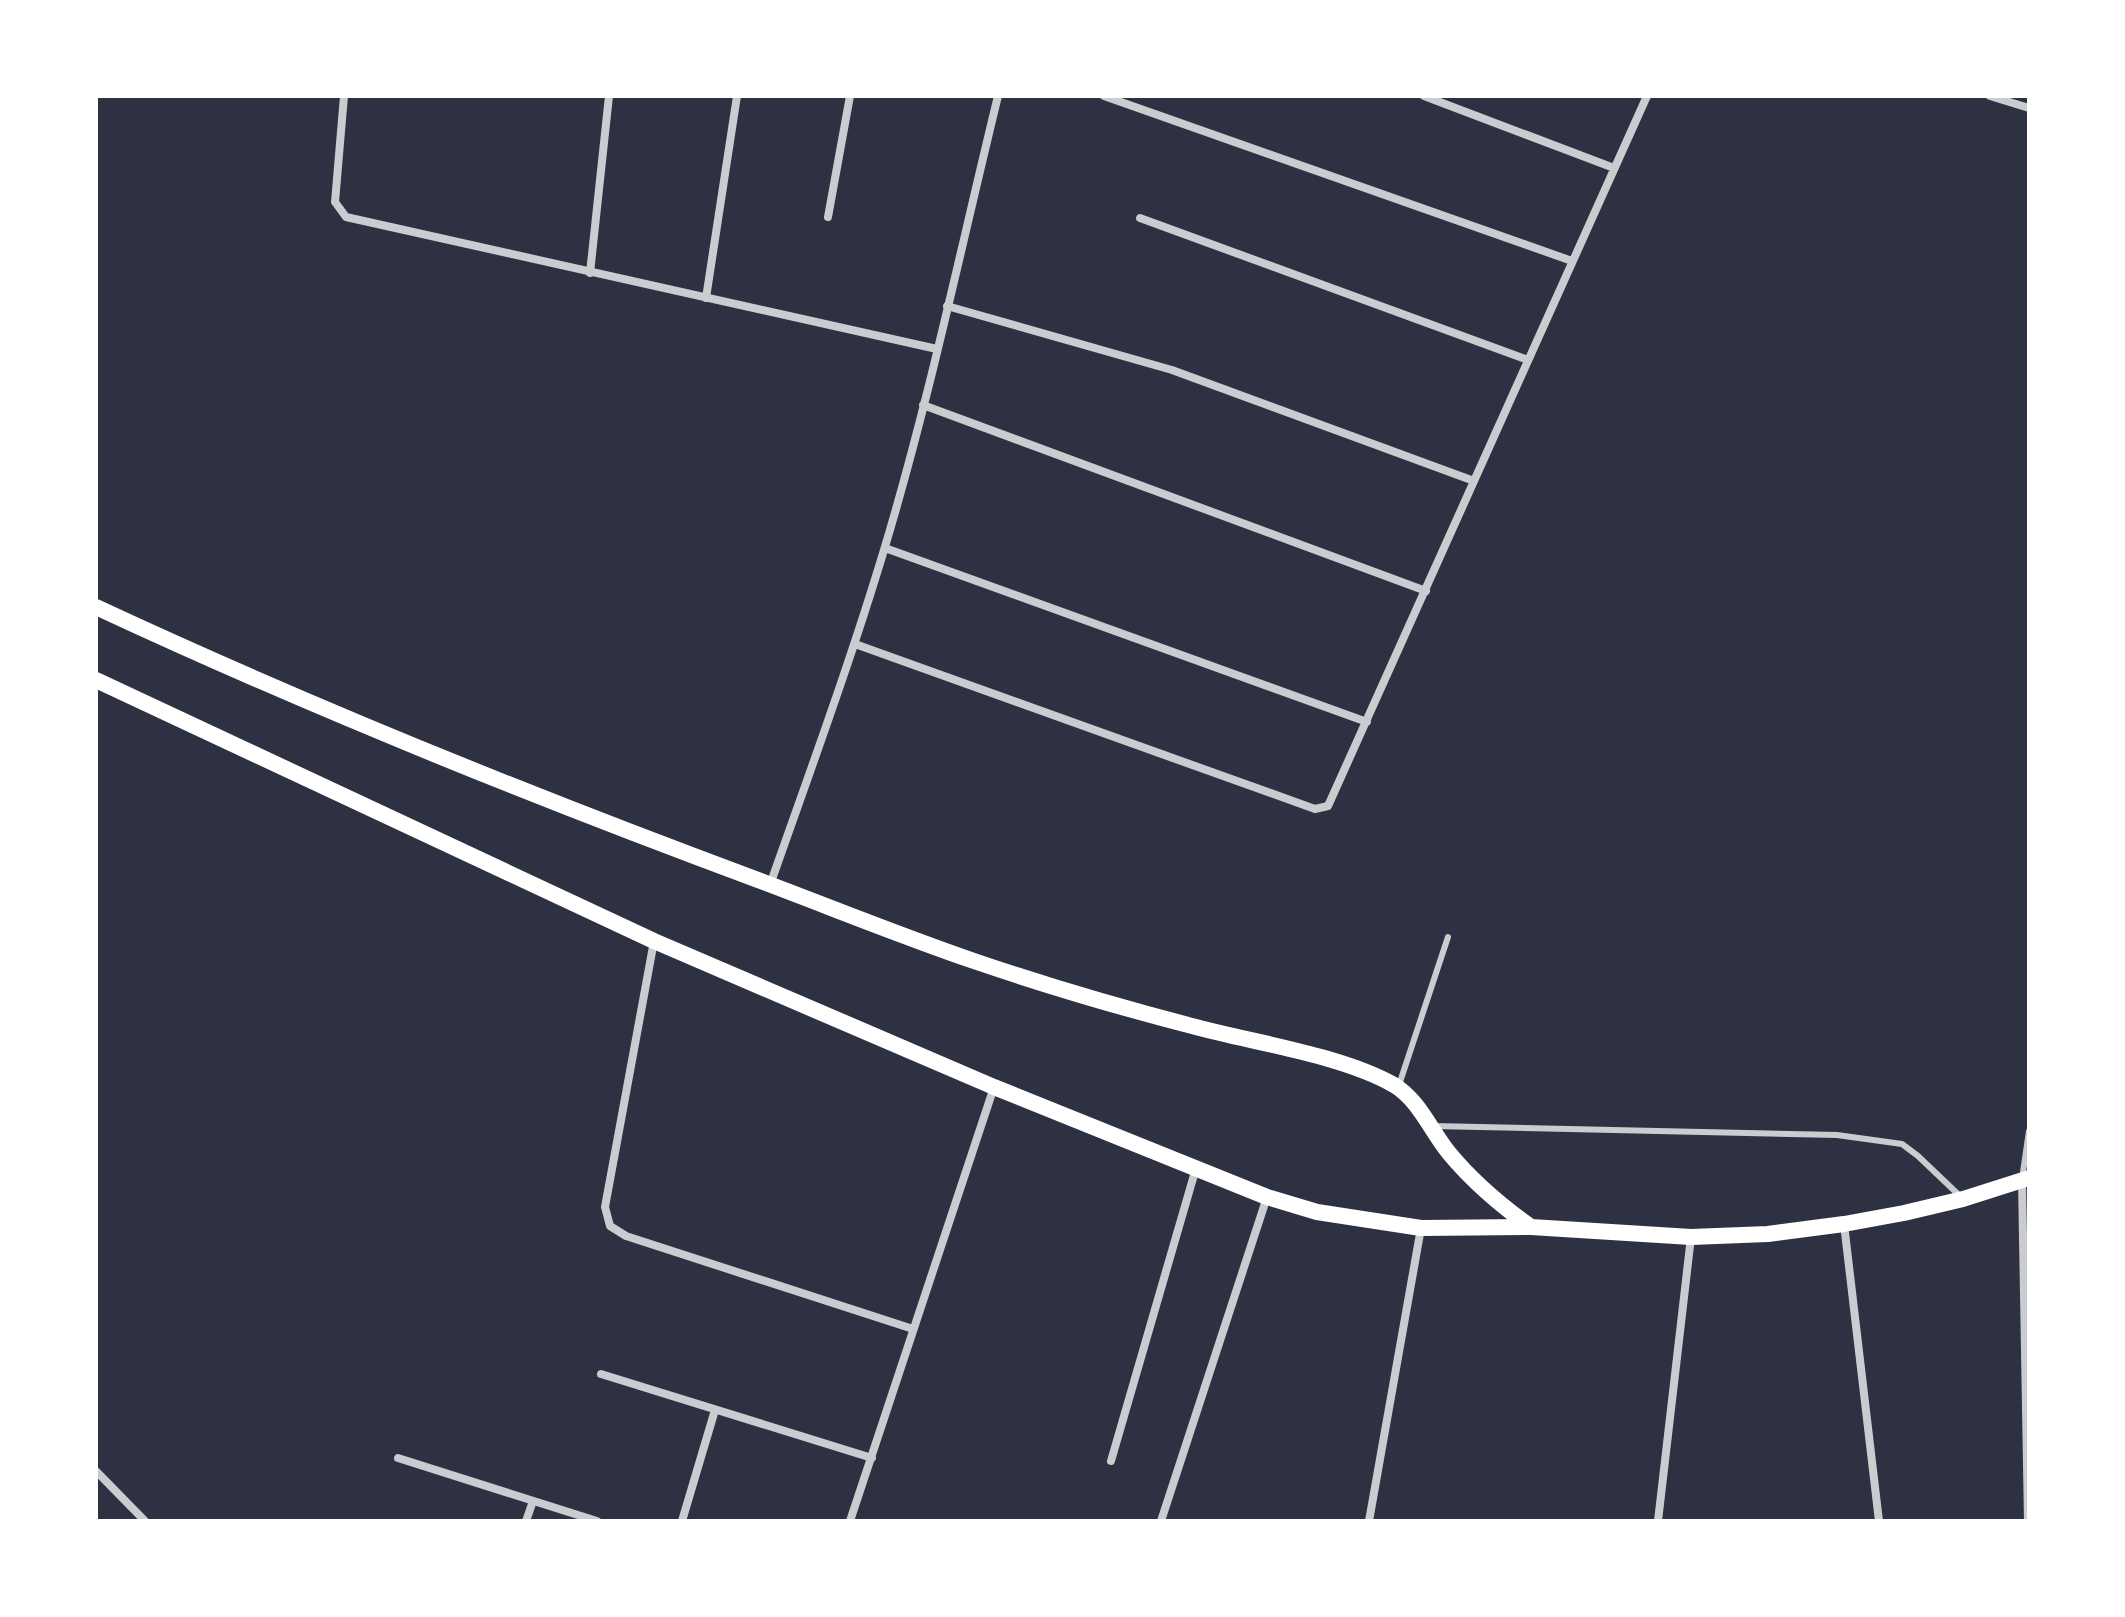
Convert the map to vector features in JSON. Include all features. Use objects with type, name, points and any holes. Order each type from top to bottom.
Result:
[{"type":"main road","points":[[96,607],[203,657],[390,737],[579,814],[874,925],[978,962],[1192,1026],[1371,1074],[1398,1088],[1416,1106],[1446,1150],[1475,1182],[1531,1227]]},
{"type":"main road","points":[[96,680],[654,941],[994,1087],[1267,1197],[1317,1212],[1421,1228],[1531,1227],[1691,1237],[1768,1234],[1844,1224],[1963,1199],[2025,1180]]},
{"type":"street","points":[[344,96],[335,202],[346,217],[937,349]]},
{"type":"street","points":[[590,273],[609,96]]},
{"type":"street","points":[[706,298],[737,96]]},
{"type":"street","points":[[828,217],[850,96]]},
{"type":"street","points":[[770,885],[855,644],[885,548],[998,96]]},
{"type":"street","points":[[1104,96],[1572,261]]},
{"type":"street","points":[[1424,96],[1614,168]]},
{"type":"street","points":[[855,644],[1315,809],[1328,806],[1647,96]]},
{"type":"street","points":[[1990,96],[2029,108]]},
{"type":"street","points":[[1140,218],[1528,360]]},
{"type":"street","points":[[947,306],[1172,370],[1474,481]]},
{"type":"street","points":[[923,405],[1426,591]]},
{"type":"street","points":[[885,548],[1367,722]]},
{"type":"street","points":[[654,941],[605,1207],[610,1226],[626,1236],[913,1329]]},
{"type":"street","points":[[850,1521],[994,1087]]},
{"type":"street","points":[[1111,1461],[1196,1168]]},
{"type":"street","points":[[2025,1180],[2028,1521]]},
{"type":"street","points":[[1161,1521],[1267,1197]]},
{"type":"street","points":[[1844,1224],[1879,1521]]},
{"type":"street","points":[[1369,1521],[1421,1228]]},
{"type":"street","points":[[1658,1521],[1691,1237]]},
{"type":"street","points":[[601,1374],[872,1458]]},
{"type":"street","points":[[682,1521],[715,1410]]},
{"type":"street","points":[[398,1458],[597,1521]]},
{"type":"street","points":[[96,1471],[145,1521]]},
{"type":"street","points":[[526,1521],[533,1501]]},
{"type":"lane","points":[[1398,1088],[1448,937]]},
{"type":"lane","points":[[1429,1126],[1837,1135],[1902,1144],[1963,1199]]},
{"type":"lane","points":[[2025,1180],[2029,1131]]}]
